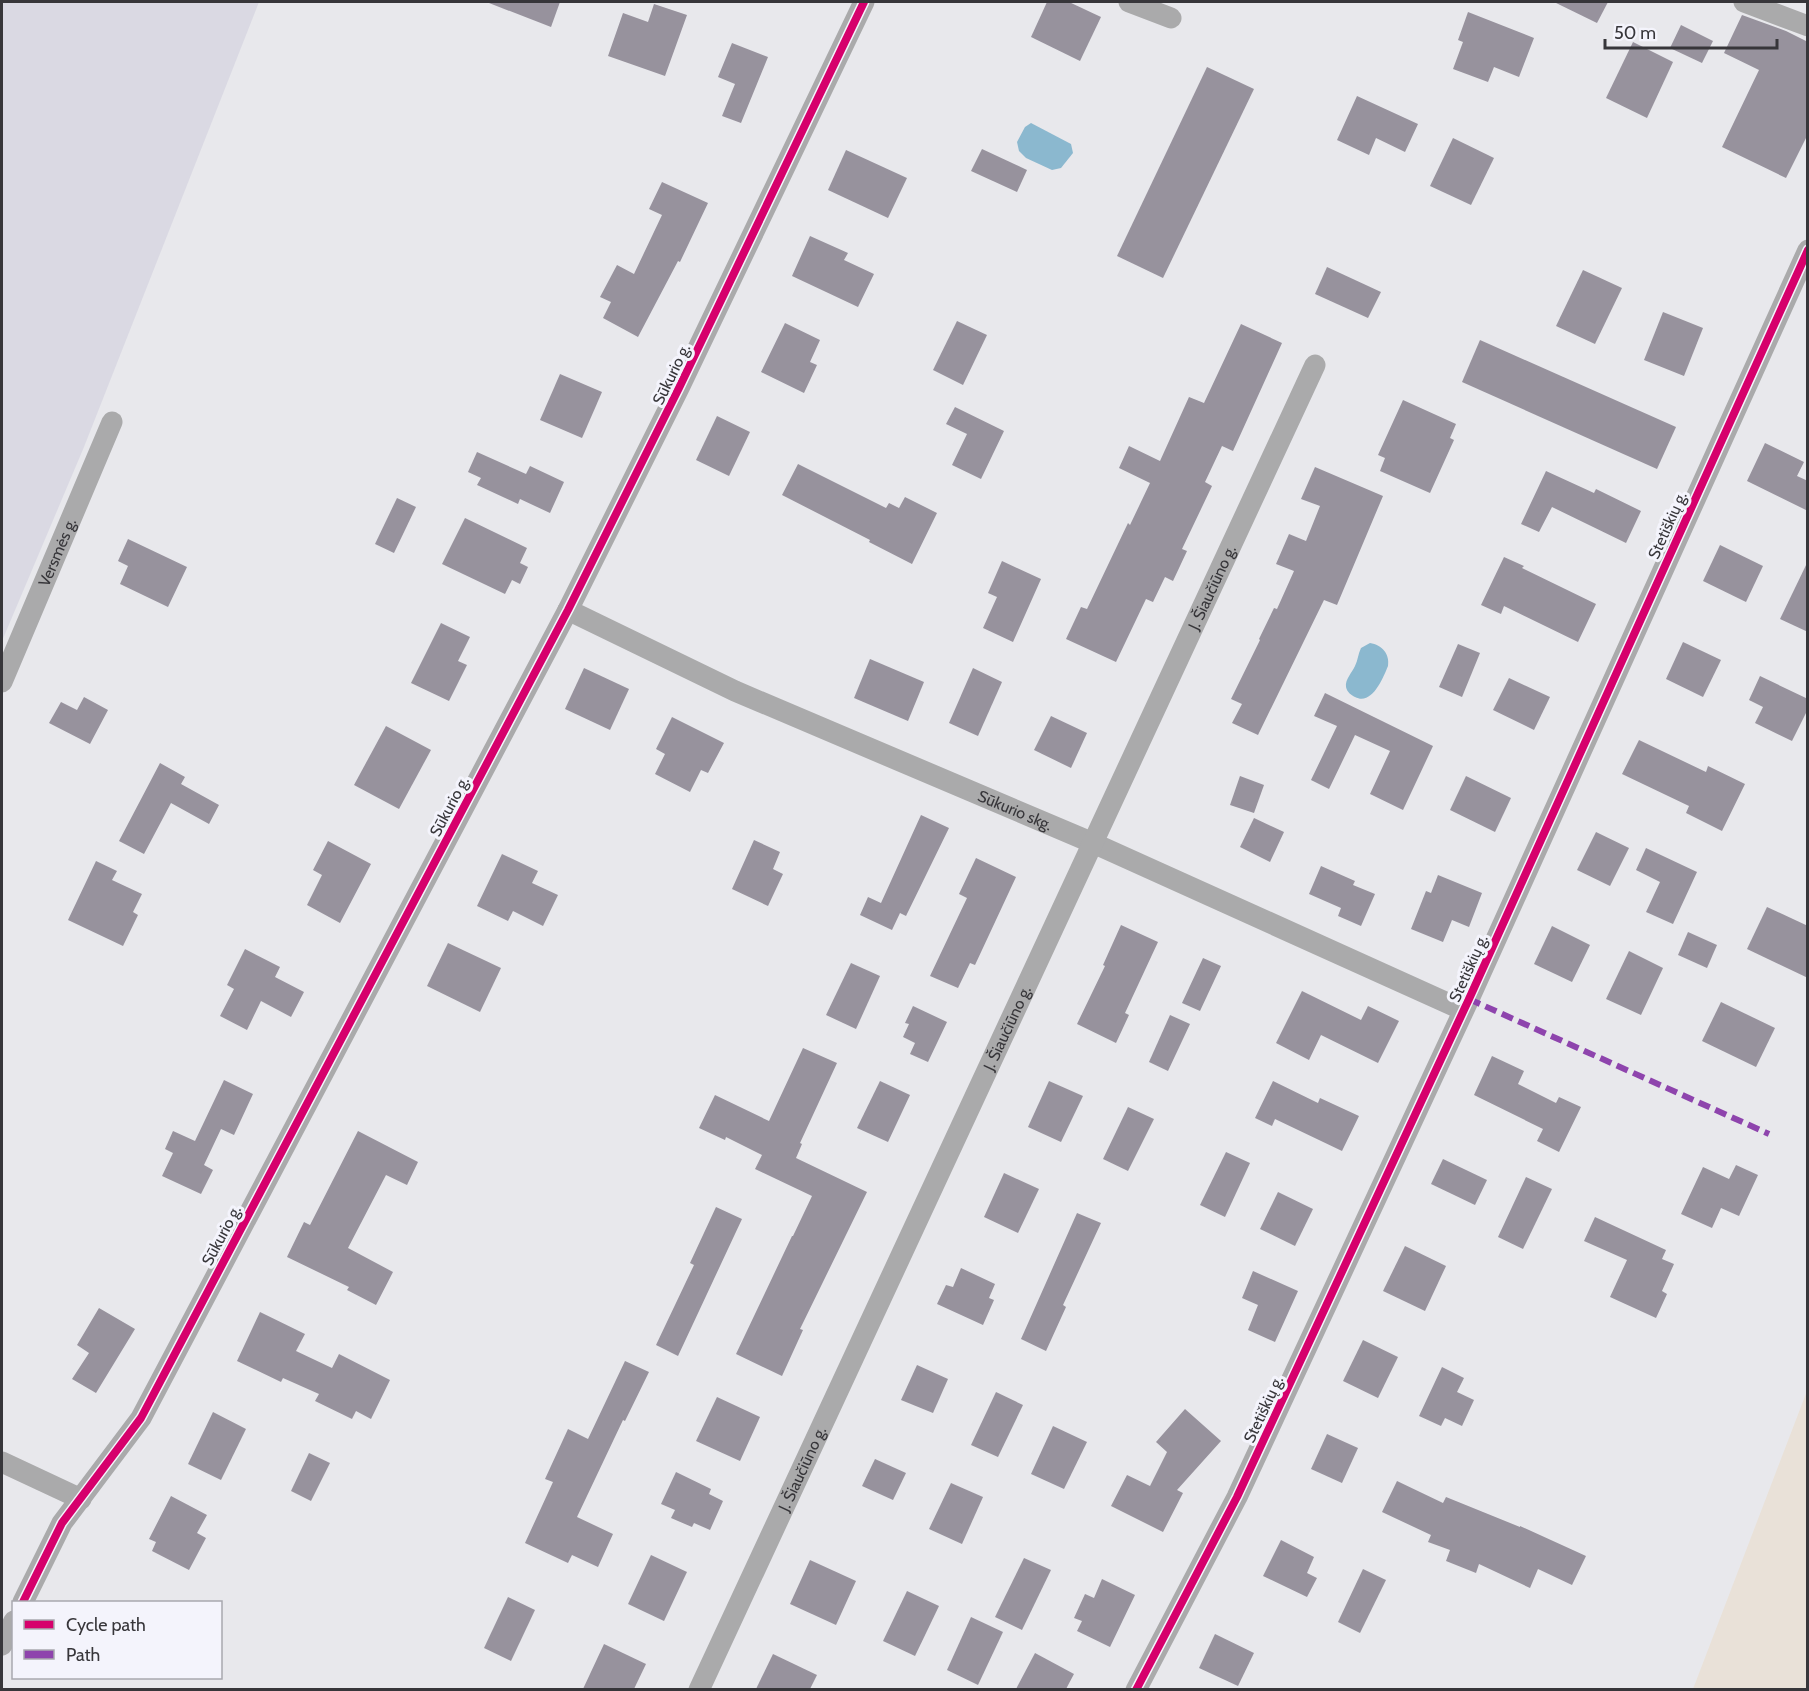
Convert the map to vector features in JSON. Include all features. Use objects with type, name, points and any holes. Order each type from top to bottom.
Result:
[{"type":"street","name":"Sūkurio g.","points":[[23,1601],[62,1523],[141,1418],[568,610],[679,388],[864,2]]},
{"type":"street","points":[[1130,2],[1171,18]]},
{"type":"street","points":[[1744,2],[1808,26]]},
{"type":"street","name":"Stetiškių g.","points":[[1136,1689],[1237,1497],[1463,1010],[1808,250]]},
{"type":"street","name":"J. Šiaučiūno g.","points":[[699,1689],[1315,365]]},
{"type":"street","name":"Versmės g.","points":[[2,682],[112,422]]},
{"type":"street","name":"Sūkurio skg.","points":[[568,610],[735,691],[1093,843],[1463,1010]]},
{"type":"street","points":[[2,1462],[81,1499]]},
{"type":"street","points":[[2,1645],[12,1625]]},
{"type":"shaded area","points":[[2,2],[259,2],[84,447],[2,641]]},
{"type":"shaded area","points":[[1807,1391],[1807,1689],[1693,1689]]},
{"type":"water","points":[[1031,123],[1071,144],[1073,153],[1061,168],[1052,170],[1026,158],[1019,151],[1017,142],[1025,127]]},
{"type":"water","points":[[1370,643],[1384,651],[1388,658],[1388,666],[1372,694],[1361,699],[1349,693],[1346,684],[1361,648]]},
{"type":"building","points":[[489,2],[560,2],[551,27]]},
{"type":"building","points":[[1047,2],[1069,2],[1101,17],[1080,61],[1031,37]]},
{"type":"building","points":[[1554,2],[1608,2],[1597,23]]},
{"type":"building","points":[[654,4],[687,15],[665,76],[608,56],[623,13],[648,22]]},
{"type":"building","points":[[1468,12],[1534,38],[1519,77],[1494,67],[1488,82],[1453,69],[1463,42],[1458,40]]},
{"type":"building","points":[[1742,15],[1786,31],[1808,42],[1808,134],[1786,178],[1722,147],[1759,70],[1724,53]]},
{"type":"building","points":[[1681,25],[1713,41],[1702,63],[1670,48]]},
{"type":"building","points":[[1633,42],[1673,62],[1647,118],[1606,98]]},
{"type":"building","points":[[732,43],[768,57],[741,123],[722,116],[735,84],[718,77]]},
{"type":"building","points":[[1207,67],[1254,89],[1163,278],[1117,256]]},
{"type":"building","points":[[1357,96],[1418,124],[1405,152],[1376,138],[1369,155],[1337,140]]},
{"type":"building","points":[[1453,138],[1494,158],[1471,205],[1430,186]]},
{"type":"building","points":[[982,149],[1027,170],[1017,192],[971,171]]},
{"type":"building","points":[[846,150],[907,178],[888,218],[828,190]]},
{"type":"building","points":[[662,182],[708,203],[680,262],[678,261],[638,337],[603,318],[611,302],[600,297],[617,265],[634,274],[662,215],[649,209]]},
{"type":"building","points":[[810,236],[848,253],[844,260],[874,274],[858,307],[792,276]]},
{"type":"building","points":[[1327,267],[1381,292],[1368,318],[1315,294]]},
{"type":"building","points":[[1583,270],[1622,288],[1595,344],[1556,326]]},
{"type":"building","points":[[1663,312],[1703,328],[1684,376],[1644,360]]},
{"type":"building","points":[[957,321],[987,335],[963,385],[933,370]]},
{"type":"building","points":[[785,323],[820,340],[810,362],[817,365],[804,393],[761,372]]},
{"type":"building","points":[[1241,324],[1282,343],[1233,451],[1222,446],[1205,482],[1212,486],[1182,549],[1187,551],[1173,581],[1165,577],[1153,602],[1146,599],[1116,662],[1066,639],[1081,607],[1087,609],[1150,483],[1119,468],[1129,446],[1160,461],[1189,397],[1204,403]]},
{"type":"building","points":[[1480,340],[1676,427],[1657,469],[1462,382]]},
{"type":"building","points":[[560,374],[602,392],[582,438],[540,420]]},
{"type":"building","points":[[1403,400],[1456,424],[1450,438],[1454,440],[1430,493],[1380,471],[1385,458],[1378,455]]},
{"type":"building","points":[[955,407],[1004,431],[981,479],[952,465],[967,434],[946,424]]},
{"type":"building","points":[[717,416],[750,432],[729,476],[696,460]]},
{"type":"building","points":[[1765,443],[1804,462],[1797,476],[1808,481],[1808,511],[1747,481]]},
{"type":"building","points":[[477,452],[526,474],[530,466],[564,482],[550,513],[520,499],[518,504],[477,485],[481,478],[468,472]]},
{"type":"building","points":[[798,464],[886,508],[889,503],[899,508],[905,497],[937,513],[912,564],[782,495]]},
{"type":"building","points":[[1315,467],[1383,496],[1337,605],[1324,600],[1258,735],[1232,723],[1242,704],[1231,699],[1294,571],[1276,564],[1289,534],[1306,541],[1320,506],[1301,499]]},
{"type":"building","points":[[1546,471],[1594,493],[1596,489],[1641,511],[1626,543],[1552,507],[1539,532],[1521,524]]},
{"type":"building","points":[[397,498],[416,507],[394,553],[375,544]]},
{"type":"building","points":[[465,518],[527,548],[520,563],[528,567],[520,584],[512,580],[505,594],[442,564]]},
{"type":"building","points":[[128,539],[187,567],[168,607],[120,584],[128,566],[118,561]]},
{"type":"building","points":[[1720,545],[1763,566],[1746,602],[1703,581]]},
{"type":"building","points":[[1504,557],[1596,604],[1578,642],[1504,606],[1501,614],[1481,605]]},
{"type":"building","points":[[1002,561],[1041,579],[1013,642],[983,628],[997,597],[988,593]]},
{"type":"building","points":[[1808,561],[1808,632],[1780,619]]},
{"type":"building","points":[[441,623],[470,637],[458,661],[467,665],[449,701],[411,683]]},
{"type":"building","points":[[1683,642],[1721,660],[1703,697],[1666,679]]},
{"type":"building","points":[[1458,644],[1480,653],[1462,697],[1439,687]]},
{"type":"building","points":[[870,659],[924,682],[908,721],[854,698]]},
{"type":"building","points":[[584,668],[629,689],[610,730],[565,709]]},
{"type":"building","points":[[973,668],[1002,682],[978,736],[949,723]]},
{"type":"building","points":[[1760,676],[1808,699],[1808,709],[1792,741],[1755,723],[1763,707],[1749,700]]},
{"type":"building","points":[[1509,678],[1550,697],[1534,730],[1493,710]]},
{"type":"building","points":[[1325,693],[1433,746],[1403,810],[1370,794],[1390,751],[1355,735],[1329,789],[1311,780],[1337,726],[1314,716]]},
{"type":"building","points":[[84,697],[108,710],[90,744],[49,723],[61,702],[77,710]]},
{"type":"building","points":[[1051,716],[1087,733],[1071,768],[1034,750]]},
{"type":"building","points":[[672,717],[724,743],[708,773],[701,770],[690,792],[655,774],[665,754],[656,749]]},
{"type":"building","points":[[386,726],[431,750],[399,809],[354,785]]},
{"type":"building","points":[[1639,740],[1706,772],[1708,766],[1745,784],[1722,831],[1686,813],[1689,806],[1622,774]]},
{"type":"building","points":[[160,763],[185,777],[181,784],[219,805],[209,824],[171,803],[144,854],[119,841]]},
{"type":"building","points":[[1240,776],[1264,785],[1254,813],[1230,805]]},
{"type":"building","points":[[1466,776],[1511,798],[1495,832],[1450,810]]},
{"type":"building","points":[[921,815],[949,828],[906,916],[900,913],[892,930],[860,915],[868,897],[881,903]]},
{"type":"building","points":[[1254,818],[1284,832],[1270,862],[1240,847]]},
{"type":"building","points":[[1596,832],[1629,848],[1610,886],[1577,870]]},
{"type":"building","points":[[754,840],[780,852],[773,869],[783,874],[768,906],[732,889]]},
{"type":"building","points":[[328,841],[371,864],[340,923],[307,905],[322,875],[313,870]]},
{"type":"building","points":[[1646,848],[1697,872],[1673,924],[1646,912],[1660,882],[1636,870]]},
{"type":"building","points":[[502,854],[538,871],[532,883],[558,895],[543,926],[513,911],[508,921],[477,906]]},
{"type":"building","points":[[976,858],[1016,877],[975,965],[970,963],[958,988],[930,976],[967,898],[959,894]]},
{"type":"building","points":[[96,861],[117,871],[112,880],[142,894],[133,912],[138,915],[123,946],[68,920]]},
{"type":"building","points":[[1321,866],[1355,881],[1353,885],[1375,894],[1361,926],[1338,916],[1341,908],[1309,894]]},
{"type":"building","points":[[1438,875],[1482,893],[1469,927],[1452,920],[1443,942],[1411,929],[1426,891],[1431,893]]},
{"type":"building","points":[[1767,907],[1808,926],[1808,978],[1747,949]]},
{"type":"building","points":[[1121,925],[1158,942],[1125,1013],[1129,1015],[1116,1043],[1077,1024],[1105,966],[1103,965]]},
{"type":"building","points":[[1552,926],[1590,945],[1572,982],[1534,964]]},
{"type":"building","points":[[1688,932],[1717,945],[1707,968],[1678,955]]},
{"type":"building","points":[[448,943],[501,968],[480,1012],[427,986]]},
{"type":"building","points":[[245,949],[280,967],[275,977],[304,992],[291,1017],[261,1001],[247,1030],[220,1016],[234,989],[227,985]]},
{"type":"building","points":[[1629,951],[1663,968],[1641,1015],[1606,999]]},
{"type":"building","points":[[1203,958],[1221,966],[1200,1011],[1182,1003]]},
{"type":"building","points":[[851,963],[880,976],[856,1029],[826,1015]]},
{"type":"building","points":[[1302,991],[1361,1020],[1368,1006],[1399,1021],[1378,1063],[1321,1035],[1309,1060],[1276,1043]]},
{"type":"building","points":[[1721,1002],[1775,1028],[1756,1067],[1702,1041]]},
{"type":"building","points":[[913,1006],[947,1022],[928,1062],[910,1054],[915,1043],[903,1037],[909,1024],[905,1023]]},
{"type":"building","points":[[1170,1015],[1190,1024],[1168,1071],[1149,1062]]},
{"type":"building","points":[[803,1048],[837,1063],[800,1143],[802,1144],[796,1158],[867,1192],[800,1329],[803,1330],[782,1376],[736,1354],[812,1196],[755,1169],[762,1155],[726,1137],[725,1140],[699,1128],[715,1095],[769,1121]]},
{"type":"building","points":[[1492,1056],[1524,1071],[1518,1084],[1556,1103],[1559,1097],[1581,1107],[1559,1152],[1537,1141],[1543,1129],[1474,1095]]},
{"type":"building","points":[[224,1080],[253,1094],[234,1135],[221,1129],[204,1165],[213,1170],[201,1194],[162,1176],[173,1153],[165,1149],[173,1131],[195,1141]]},
{"type":"building","points":[[880,1081],[910,1095],[888,1142],[857,1128]]},
{"type":"building","points":[[1049,1081],[1083,1096],[1061,1142],[1028,1127]]},
{"type":"building","points":[[1273,1081],[1318,1103],[1320,1098],[1359,1116],[1342,1151],[1275,1119],[1272,1126],[1255,1118]]},
{"type":"building","points":[[1128,1107],[1154,1119],[1128,1171],[1103,1159]]},
{"type":"building","points":[[358,1131],[418,1162],[407,1185],[386,1175],[348,1248],[393,1272],[376,1305],[347,1290],[349,1287],[287,1257],[304,1222],[310,1225]]},
{"type":"building","points":[[1226,1152],[1250,1163],[1225,1217],[1200,1205]]},
{"type":"building","points":[[1443,1159],[1487,1180],[1475,1205],[1431,1184]]},
{"type":"building","points":[[1736,1165],[1758,1175],[1739,1216],[1721,1208],[1712,1228],[1681,1214],[1703,1167],[1729,1179]]},
{"type":"building","points":[[1004,1173],[1039,1189],[1018,1233],[984,1217]]},
{"type":"building","points":[[1526,1177],[1552,1189],[1523,1249],[1498,1237]]},
{"type":"building","points":[[1278,1192],[1313,1209],[1295,1246],[1260,1229]]},
{"type":"building","points":[[716,1207],[742,1219],[678,1356],[656,1345],[694,1265],[690,1263]]},
{"type":"building","points":[[1077,1213],[1101,1223],[1063,1305],[1066,1307],[1046,1351],[1021,1339]]},
{"type":"building","points":[[1595,1217],[1666,1250],[1662,1259],[1674,1264],[1662,1291],[1667,1294],[1656,1318],[1610,1297],[1627,1260],[1584,1241]]},
{"type":"building","points":[[1405,1246],[1446,1266],[1425,1311],[1383,1291]]},
{"type":"building","points":[[961,1268],[995,1284],[989,1298],[994,1300],[983,1325],[937,1304],[946,1285],[953,1287]]},
{"type":"building","points":[[1253,1271],[1298,1291],[1275,1342],[1248,1330],[1258,1305],[1242,1298]]},
{"type":"building","points":[[99,1308],[135,1329],[96,1393],[72,1379],[89,1353],[77,1345]]},
{"type":"building","points":[[260,1312],[305,1334],[296,1351],[332,1368],[339,1354],[390,1380],[371,1419],[356,1411],[352,1419],[315,1401],[319,1394],[283,1378],[281,1382],[237,1361]]},
{"type":"building","points":[[1363,1340],[1398,1357],[1378,1398],[1343,1381]]},
{"type":"building","points":[[625,1361],[649,1372],[625,1421],[623,1420],[577,1517],[613,1534],[598,1567],[572,1555],[568,1563],[525,1543],[553,1482],[545,1479],[568,1429],[588,1439]]},
{"type":"building","points":[[917,1365],[948,1379],[933,1413],[901,1400]]},
{"type":"building","points":[[1442,1367],[1464,1378],[1457,1392],[1474,1400],[1462,1426],[1445,1418],[1441,1426],[1419,1416]]},
{"type":"building","points":[[996,1392],[1023,1405],[998,1457],[971,1445]]},
{"type":"building","points":[[717,1397],[760,1417],[740,1461],[696,1441]]},
{"type":"building","points":[[1185,1409],[1221,1441],[1177,1490],[1183,1493],[1163,1532],[1111,1506],[1127,1475],[1150,1486],[1167,1452],[1156,1442]]},
{"type":"building","points":[[213,1412],[246,1429],[221,1480],[188,1464]]},
{"type":"building","points":[[1053,1426],[1087,1442],[1064,1489],[1031,1474]]},
{"type":"building","points":[[1327,1434],[1358,1448],[1342,1483],[1311,1469]]},
{"type":"building","points":[[309,1453],[330,1463],[311,1501],[291,1491]]},
{"type":"building","points":[[875,1459],[906,1473],[893,1500],[862,1486]]},
{"type":"building","points":[[676,1472],[711,1489],[709,1494],[723,1501],[710,1530],[694,1523],[692,1527],[671,1518],[675,1510],[661,1504]]},
{"type":"building","points":[[1397,1481],[1443,1503],[1446,1497],[1520,1526],[1586,1556],[1572,1585],[1538,1569],[1530,1588],[1479,1564],[1476,1573],[1446,1561],[1450,1550],[1428,1542],[1431,1535],[1382,1512]]},
{"type":"building","points":[[951,1483],[983,1497],[962,1544],[929,1529]]},
{"type":"building","points":[[171,1496],[207,1515],[197,1533],[206,1538],[189,1570],[152,1551],[156,1542],[149,1539]]},
{"type":"building","points":[[1281,1540],[1314,1557],[1307,1573],[1317,1578],[1307,1597],[1263,1576]]},
{"type":"building","points":[[651,1555],[687,1572],[664,1621],[628,1604]]},
{"type":"building","points":[[1024,1558],[1051,1570],[1022,1630],[995,1617]]},
{"type":"building","points":[[810,1560],[856,1581],[836,1625],[790,1604]]},
{"type":"building","points":[[1363,1569],[1386,1580],[1360,1633],[1338,1622]]},
{"type":"building","points":[[1102,1579],[1135,1595],[1110,1647],[1077,1631],[1082,1621],[1074,1618],[1085,1594],[1094,1598]]},
{"type":"building","points":[[907,1591],[939,1606],[915,1656],[883,1641]]},
{"type":"building","points":[[508,1597],[535,1610],[511,1661],[484,1648]]},
{"type":"building","points":[[971,1617],[1003,1632],[978,1685],[947,1670]]},
{"type":"building","points":[[1215,1634],[1254,1653],[1238,1686],[1199,1668]]},
{"type":"building","points":[[604,1644],[646,1664],[634,1689],[583,1689]]},
{"type":"building","points":[[1035,1653],[1074,1674],[1066,1689],[1016,1689]]},
{"type":"building","points":[[773,1654],[817,1675],[810,1689],[756,1689]]},
{"type":"marked path","points":[[1469,999],[1769,1134]]},
{"type":"cycle path","points":[[23,1601],[62,1523],[141,1418],[568,610],[679,388],[864,2]]},
{"type":"cycle path","points":[[1136,1690],[1237,1497],[1469,999],[1808,250]]}]
